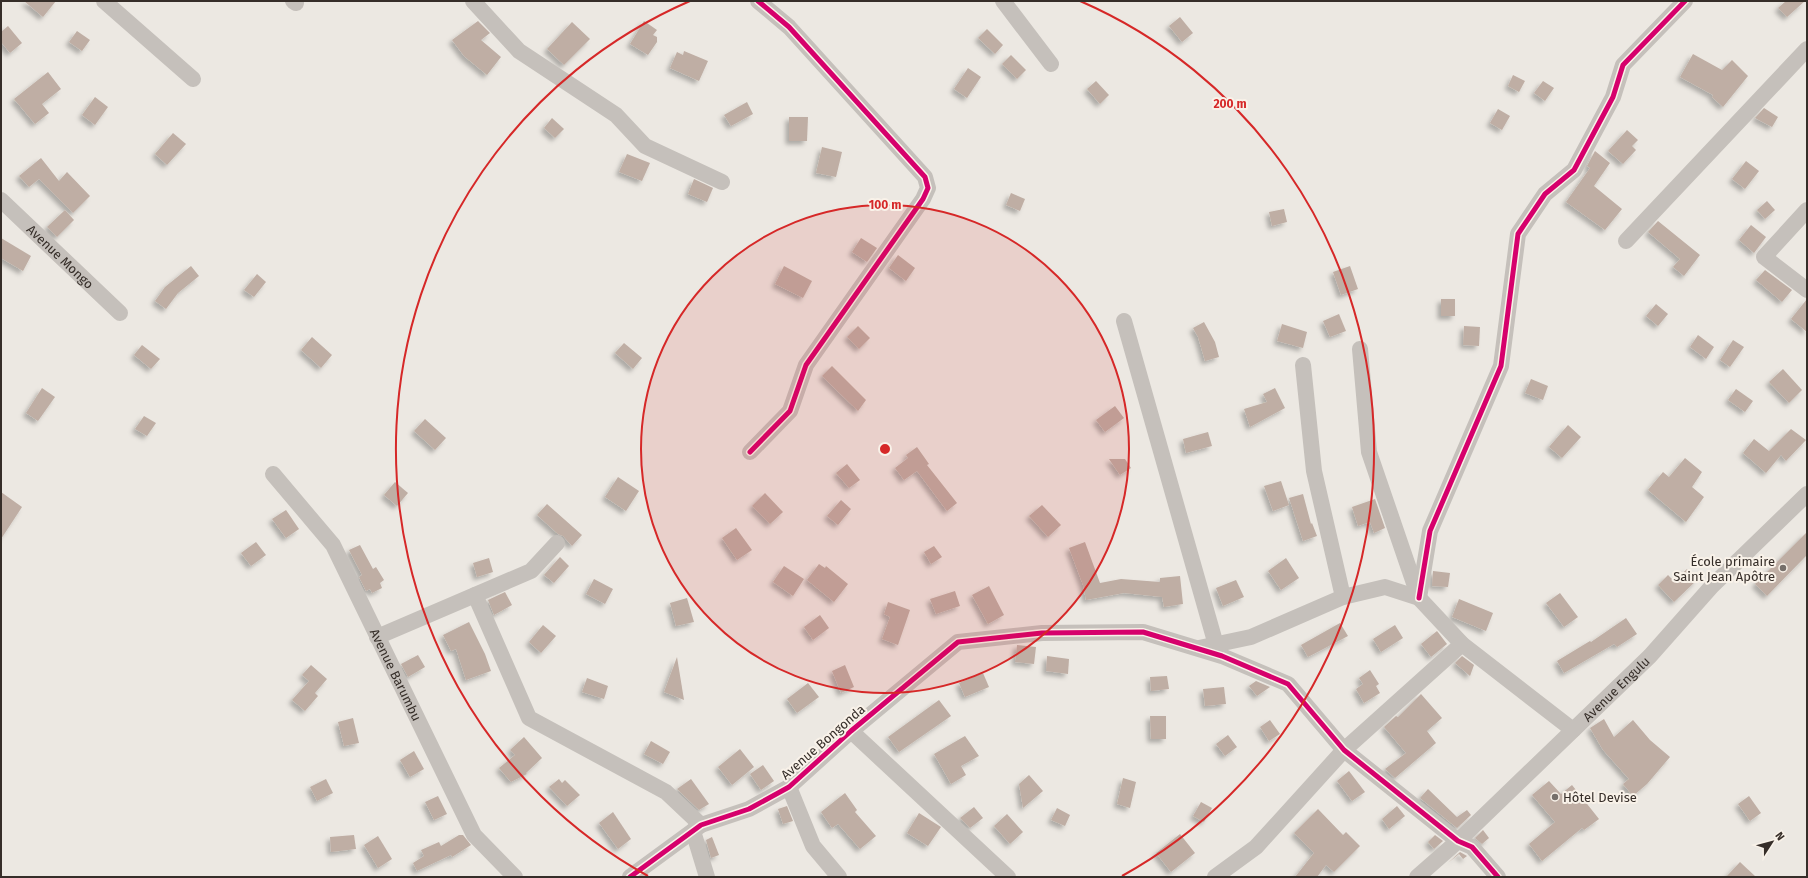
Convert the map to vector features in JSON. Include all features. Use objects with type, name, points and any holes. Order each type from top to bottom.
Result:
[{"type":"street","points":[[104,1],[193,79]]},
{"type":"street","points":[[473,1],[519,51],[616,115],[646,146],[722,182]]},
{"type":"street","points":[[750,452],[790,411],[806,366],[923,198],[928,188],[925,177],[915,165],[789,27],[758,1]]},
{"type":"street","points":[[1003,1],[1051,64]]},
{"type":"street","points":[[1419,598],[1430,531],[1501,366],[1518,234],[1545,194],[1574,170],[1613,97],[1623,66],[1685,1]]},
{"type":"street","points":[[1626,241],[1807,49]]},
{"type":"street","name":"Avenue Mongo","points":[[1,200],[120,313]]},
{"type":"street","points":[[1807,210],[1764,257],[1807,290]]},
{"type":"street","points":[[1124,321],[1216,645]]},
{"type":"street","points":[[1360,349],[1369,452],[1419,598],[1462,644],[1573,730]]},
{"type":"street","points":[[1303,365],[1314,471],[1343,598]]},
{"type":"street","name":"Avenue Barumbu","points":[[273,474],[333,545],[474,835],[515,877]]},
{"type":"street","name":"Avenue Engulu","points":[[1417,877],[1458,841],[1650,656],[1712,586],[1807,494]]},
{"type":"street","points":[[377,637],[531,571],[556,543]]},
{"type":"street","points":[[1197,648],[1251,637],[1343,598],[1385,588],[1419,598]]},
{"type":"street","points":[[475,595],[529,718],[666,792],[697,828],[707,877]]},
{"type":"street","name":"Avenue Bongonda","points":[[630,877],[697,828],[749,809],[789,787],[851,731],[958,642],[1042,633],[1143,632],[1197,648]]},
{"type":"street","points":[[1215,877],[1256,847],[1344,750],[1462,644]]},
{"type":"street","points":[[1197,648],[1222,656],[1288,684],[1344,750],[1458,841],[1472,847],[1498,877]]},
{"type":"street","points":[[851,731],[1008,877]]},
{"type":"street","points":[[789,787],[813,846],[839,877]]},
{"type":"building","points":[[24,1],[56,1],[43,17]]},
{"type":"building","points":[[1786,1],[1805,1],[1787,17],[1778,8]]},
{"type":"building","points":[[1180,17],[1193,33],[1182,42],[1169,26]]},
{"type":"building","points":[[478,21],[490,33],[481,40],[501,57],[487,75],[464,56],[452,40]]},
{"type":"building","points":[[644,21],[657,30],[653,35],[657,37],[657,42],[648,55],[630,44]]},
{"type":"building","points":[[572,22],[590,39],[564,65],[547,49]]},
{"type":"building","points":[[8,26],[22,43],[10,53],[1,42],[1,32]]},
{"type":"building","points":[[987,29],[1003,45],[995,54],[978,38]]},
{"type":"building","points":[[77,31],[90,40],[82,51],[69,42]]},
{"type":"building","points":[[684,51],[708,61],[699,81],[670,68],[677,52],[683,55]]},
{"type":"building","points":[[1693,54],[1722,70],[1732,60],[1748,76],[1723,107],[1712,97],[1713,95],[1680,77]]},
{"type":"building","points":[[1011,55],[1026,70],[1017,79],[1002,64]]},
{"type":"building","points":[[968,68],[981,77],[967,98],[954,89]]},
{"type":"building","points":[[48,72],[61,89],[42,104],[49,113],[35,124],[14,99]]},
{"type":"building","points":[[1513,75],[1525,81],[1519,92],[1508,86]]},
{"type":"building","points":[[1096,81],[1109,95],[1100,104],[1087,89]]},
{"type":"building","points":[[1543,81],[1554,88],[1545,101],[1534,93]]},
{"type":"building","points":[[95,97],[108,107],[95,125],[82,115]]},
{"type":"building","points":[[747,102],[753,114],[731,126],[724,115]]},
{"type":"building","points":[[1764,108],[1778,117],[1772,127],[1755,118]]},
{"type":"building","points":[[1498,109],[1510,116],[1502,130],[1490,123]]},
{"type":"building","points":[[789,117],[808,117],[807,141],[789,141]]},
{"type":"building","points":[[552,118],[564,129],[555,138],[544,128]]},
{"type":"building","points":[[1627,130],[1638,140],[1632,146],[1636,150],[1623,164],[1608,151]]},
{"type":"building","points":[[173,133],[186,144],[167,165],[155,154]]},
{"type":"building","points":[[822,147],[842,152],[836,177],[816,173]]},
{"type":"building","points":[[1595,151],[1610,163],[1594,186],[1622,209],[1605,230],[1566,202],[1590,168],[1587,166]]},
{"type":"building","points":[[627,154],[650,163],[642,181],[619,172]]},
{"type":"building","points":[[41,158],[59,181],[67,172],[90,196],[73,213],[39,179],[29,187],[19,176]]},
{"type":"building","points":[[1746,161],[1759,171],[1745,189],[1732,179]]},
{"type":"building","points":[[694,179],[713,188],[707,202],[688,194]]},
{"type":"building","points":[[1011,193],[1025,199],[1020,211],[1006,205]]},
{"type":"building","points":[[1767,201],[1775,210],[1765,219],[1757,210]]},
{"type":"building","points":[[1284,209],[1287,222],[1272,226],[1269,212]]},
{"type":"building","points":[[65,210],[74,220],[57,237],[47,227]]},
{"type":"building","points":[[1658,221],[1700,255],[1684,276],[1673,267],[1680,259],[1648,232]]},
{"type":"building","points":[[1751,225],[1766,237],[1754,253],[1739,240]]},
{"type":"building","points":[[1,238],[31,256],[23,271],[1,258]]},
{"type":"building","points":[[861,238],[877,248],[867,262],[852,252]]},
{"type":"building","points":[[898,255],[915,268],[906,281],[889,268]]},
{"type":"building","points":[[191,266],[199,276],[178,293],[166,309],[155,301],[165,287]]},
{"type":"building","points":[[784,266],[812,281],[803,298],[775,284]]},
{"type":"building","points":[[1350,266],[1358,289],[1341,295],[1333,272]]},
{"type":"building","points":[[1765,270],[1792,290],[1782,302],[1756,280]]},
{"type":"building","points":[[257,274],[266,282],[254,297],[244,290]]},
{"type":"building","points":[[1441,299],[1455,299],[1455,316],[1441,316]]},
{"type":"building","points":[[1807,299],[1807,332],[1791,319]]},
{"type":"building","points":[[1656,304],[1668,314],[1658,326],[1646,316]]},
{"type":"building","points":[[1339,314],[1346,331],[1330,337],[1323,321]]},
{"type":"building","points":[[1204,322],[1215,342],[1219,357],[1205,361],[1198,337],[1193,328]]},
{"type":"building","points":[[1282,324],[1307,332],[1303,348],[1277,341]]},
{"type":"building","points":[[858,326],[870,338],[859,349],[847,337]]},
{"type":"building","points":[[1464,326],[1480,327],[1479,346],[1463,345]]},
{"type":"building","points":[[1698,335],[1714,347],[1706,359],[1690,347]]},
{"type":"building","points":[[312,337],[332,355],[321,368],[301,350]]},
{"type":"building","points":[[1733,340],[1744,347],[1730,367],[1720,360]]},
{"type":"building","points":[[624,343],[642,358],[633,369],[615,353]]},
{"type":"building","points":[[142,345],[160,359],[151,369],[134,355]]},
{"type":"building","points":[[832,366],[866,400],[858,411],[822,376]]},
{"type":"building","points":[[1783,369],[1802,390],[1789,403],[1769,382]]},
{"type":"building","points":[[1531,379],[1548,386],[1543,400],[1525,393]]},
{"type":"building","points":[[42,388],[55,397],[38,421],[26,413]]},
{"type":"building","points":[[1275,388],[1285,408],[1250,427],[1244,409],[1267,402],[1263,394]]},
{"type":"building","points":[[1736,389],[1753,401],[1745,412],[1728,400]]},
{"type":"building","points":[[1115,406],[1124,418],[1105,432],[1096,420]]},
{"type":"building","points":[[144,416],[156,423],[147,436],[135,429]]},
{"type":"building","points":[[425,419],[446,438],[435,450],[414,431]]},
{"type":"building","points":[[1568,425],[1581,437],[1562,458],[1549,447]]},
{"type":"building","points":[[1791,429],[1806,440],[1786,461],[1781,455],[1766,473],[1743,453],[1754,439],[1769,451]]},
{"type":"building","points":[[1208,432],[1212,446],[1186,453],[1183,439]]},
{"type":"building","points":[[917,447],[929,464],[927,465],[957,503],[947,511],[917,471],[904,480],[895,468],[908,458],[906,455]]},
{"type":"building","points":[[1685,458],[1702,472],[1692,487],[1704,497],[1686,522],[1648,490],[1663,472],[1669,477]]},
{"type":"building","points":[[1109,459],[1125,459],[1131,468],[1120,475]]},
{"type":"building","points":[[847,464],[860,480],[849,488],[836,473]]},
{"type":"building","points":[[618,477],[639,491],[626,511],[605,497]]},
{"type":"building","points":[[1281,481],[1289,505],[1273,511],[1264,486]]},
{"type":"building","points":[[395,482],[408,493],[397,506],[384,495]]},
{"type":"building","points":[[1,492],[22,507],[1,539]]},
{"type":"building","points":[[765,493],[783,512],[770,524],[752,506]]},
{"type":"building","points":[[1303,494],[1311,524],[1312,523],[1317,536],[1303,541],[1289,498]]},
{"type":"building","points":[[1375,499],[1385,528],[1374,533],[1370,522],[1358,526],[1352,507]]},
{"type":"building","points":[[841,500],[851,509],[838,525],[827,516]]},
{"type":"building","points":[[547,504],[582,535],[572,546],[563,536],[558,534],[537,515]]},
{"type":"building","points":[[1042,505],[1061,525],[1048,537],[1029,516]]},
{"type":"building","points":[[286,510],[299,529],[286,538],[272,519]]},
{"type":"building","points":[[736,528],[752,550],[737,560],[722,538]]},
{"type":"building","points":[[1807,532],[1807,555],[1767,596],[1755,584]]},
{"type":"building","points":[[256,542],[266,555],[251,566],[241,553]]},
{"type":"building","points":[[1085,542],[1100,583],[1121,579],[1160,582],[1160,578],[1180,576],[1183,604],[1164,607],[1162,597],[1124,593],[1086,600],[1083,585],[1069,548]]},
{"type":"building","points":[[360,545],[373,569],[376,567],[384,580],[380,583],[382,588],[372,593],[370,589],[366,591],[359,577],[362,575],[349,550]]},
{"type":"building","points":[[934,546],[942,557],[931,564],[924,552]]},
{"type":"building","points":[[560,557],[569,566],[554,583],[544,575]]},
{"type":"building","points":[[489,558],[493,572],[477,577],[473,563]]},
{"type":"building","points":[[1286,558],[1299,578],[1281,590],[1268,571]]},
{"type":"building","points":[[819,564],[825,568],[826,566],[848,584],[834,602],[807,580]]},
{"type":"building","points":[[784,566],[804,579],[793,596],[773,582]]},
{"type":"building","points":[[1687,569],[1697,580],[1674,602],[1658,585],[1668,575],[1674,581]]},
{"type":"building","points":[[1433,571],[1450,573],[1448,587],[1432,586]]},
{"type":"building","points":[[594,579],[613,589],[605,604],[586,594]]},
{"type":"building","points":[[1236,580],[1244,597],[1223,606],[1216,588]]},
{"type":"building","points":[[989,586],[1004,615],[988,624],[972,595]]},
{"type":"building","points":[[955,591],[960,606],[936,614],[930,599]]},
{"type":"building","points":[[505,592],[512,605],[494,615],[488,600]]},
{"type":"building","points":[[1560,593],[1578,617],[1564,627],[1546,603]]},
{"type":"building","points":[[687,598],[694,622],[676,626],[670,603]]},
{"type":"building","points":[[1459,599],[1493,613],[1486,631],[1452,617]]},
{"type":"building","points":[[888,602],[910,610],[898,645],[882,639],[890,617],[884,614]]},
{"type":"building","points":[[820,615],[829,628],[813,640],[804,627]]},
{"type":"building","points":[[1626,618],[1637,634],[1617,647],[1614,644],[1564,673],[1557,661],[1590,641],[1591,642]]},
{"type":"building","points":[[469,622],[485,654],[491,671],[466,680],[456,649],[451,651],[443,635]]},
{"type":"building","points":[[1340,623],[1348,636],[1308,657],[1301,645]]},
{"type":"building","points":[[543,625],[556,636],[541,653],[529,642]]},
{"type":"building","points":[[1395,625],[1403,638],[1381,652],[1373,639]]},
{"type":"building","points":[[1437,631],[1447,644],[1431,657],[1421,644]]},
{"type":"building","points":[[1017,645],[1036,647],[1034,664],[1015,662]]},
{"type":"building","points":[[418,655],[425,667],[408,677],[401,664]]},
{"type":"building","points":[[1047,656],[1069,659],[1068,674],[1046,671]]},
{"type":"building","points":[[1462,656],[1474,665],[1470,676],[1455,663]]},
{"type":"building","points":[[677,657],[684,700],[664,692]]},
{"type":"building","points":[[311,665],[327,679],[315,693],[318,696],[305,711],[292,700],[309,681],[302,675]]},
{"type":"building","points":[[845,665],[854,687],[841,693],[832,671]]},
{"type":"building","points":[[1370,670],[1379,684],[1376,686],[1380,693],[1364,703],[1356,689],[1363,684],[1359,678]]},
{"type":"building","points":[[983,673],[989,687],[965,697],[959,683]]},
{"type":"building","points":[[1167,676],[1169,689],[1151,691],[1150,677]]},
{"type":"building","points":[[587,678],[608,686],[604,699],[582,692]]},
{"type":"building","points":[[1256,681],[1270,687],[1257,696],[1249,686]]},
{"type":"building","points":[[808,683],[819,697],[797,713],[787,699]]},
{"type":"building","points":[[1224,687],[1226,704],[1205,706],[1203,689]]},
{"type":"building","points":[[1421,694],[1442,718],[1427,731],[1436,743],[1395,778],[1385,769],[1406,753],[1384,727],[1396,716],[1398,717]]},
{"type":"building","points":[[939,700],[951,716],[899,752],[888,737]]},
{"type":"building","points":[[1150,716],[1166,716],[1166,739],[1151,739]]},
{"type":"building","points":[[353,718],[359,743],[344,746],[338,722]]},
{"type":"building","points":[[1604,719],[1614,737],[1633,720],[1650,740],[1670,757],[1647,784],[1633,796],[1623,784],[1629,779],[1603,750],[1590,728]]},
{"type":"building","points":[[1270,720],[1280,734],[1269,741],[1260,727]]},
{"type":"building","points":[[1228,735],[1237,747],[1225,756],[1216,744]]},
{"type":"building","points":[[965,736],[979,756],[961,766],[966,775],[951,784],[934,754]]},
{"type":"building","points":[[524,737],[542,758],[526,773],[527,774],[511,782],[499,768],[515,755],[510,750]]},
{"type":"building","points":[[651,741],[670,752],[663,764],[644,754]]},
{"type":"building","points":[[740,749],[754,767],[732,785],[718,767]]},
{"type":"building","points":[[414,751],[424,769],[410,777],[400,760]]},
{"type":"building","points":[[763,765],[774,781],[761,790],[750,774]]},
{"type":"building","points":[[1349,771],[1365,792],[1352,801],[1337,781]]},
{"type":"building","points":[[1029,775],[1043,791],[1023,808],[1019,784]]},
{"type":"building","points":[[1123,778],[1136,782],[1130,808],[1117,804]]},
{"type":"building","points":[[326,779],[333,793],[317,801],[310,787]]},
{"type":"building","points":[[559,779],[562,783],[565,780],[580,795],[567,806],[549,787]]},
{"type":"building","points":[[691,779],[709,804],[699,810],[677,789]]},
{"type":"building","points":[[1549,781],[1561,794],[1572,785],[1599,819],[1584,830],[1582,828],[1542,861],[1529,844],[1555,822],[1532,795]]},
{"type":"building","points":[[1428,789],[1457,817],[1467,810],[1471,815],[1457,828],[1420,798]]},
{"type":"building","points":[[845,793],[857,810],[855,812],[876,836],[860,849],[838,824],[832,828],[821,812]]},
{"type":"building","points":[[438,796],[447,814],[434,820],[425,802]]},
{"type":"building","points":[[1749,796],[1761,813],[1750,821],[1738,804]]},
{"type":"building","points":[[1201,802],[1212,808],[1204,822],[1193,816]]},
{"type":"building","points":[[787,806],[793,821],[783,824],[778,809]]},
{"type":"building","points":[[1397,806],[1405,816],[1389,829],[1382,819]]},
{"type":"building","points":[[974,807],[983,818],[970,828],[960,818]]},
{"type":"building","points":[[1057,808],[1070,815],[1065,826],[1051,820]]},
{"type":"building","points":[[1318,809],[1343,835],[1346,832],[1360,846],[1334,872],[1326,865],[1317,877],[1295,877],[1314,853],[1294,833]]},
{"type":"building","points":[[613,812],[631,839],[618,849],[599,823]]},
{"type":"building","points":[[919,813],[941,827],[928,846],[907,833]]},
{"type":"building","points":[[1007,814],[1023,832],[1010,844],[994,826]]},
{"type":"building","points":[[1483,830],[1489,838],[1482,844],[1475,838]]},
{"type":"building","points":[[1180,834],[1195,853],[1171,872],[1156,853]]},
{"type":"building","points":[[354,835],[356,849],[331,852],[330,837]]},
{"type":"building","points":[[459,835],[463,835],[471,845],[452,857],[451,855],[417,871],[413,863],[424,856],[421,850],[439,842],[441,846]]},
{"type":"building","points":[[1435,835],[1443,841],[1434,849],[1428,842]]},
{"type":"building","points":[[378,836],[392,859],[378,868],[364,845]]},
{"type":"building","points":[[712,837],[719,855],[711,858],[706,840]]},
{"type":"building","points":[[1460,852],[1467,856],[1463,859],[1459,854],[1448,863]]},
{"type":"building","points":[[1740,862],[1756,877],[1726,877]]},
{"type":"cycle path","points":[[750,452],[790,411],[806,365],[923,199],[928,188],[925,177],[789,27],[758,1]]},
{"type":"cycle path","points":[[1419,598],[1430,531],[1501,366],[1518,234],[1545,194],[1574,170],[1613,97],[1623,65],[1685,1]]},
{"type":"cycle path","points":[[630,877],[701,825],[749,809],[789,787],[851,731],[958,642],[1042,633],[1143,632],[1222,656],[1288,684],[1344,750],[1458,841],[1472,847],[1498,877]]},
{"type":"place","name":"École primaire Saint Jean Apôtre","points":[[1783,568]]},
{"type":"place","name":"Hôtel Devise","points":[[1555,797]]}]
